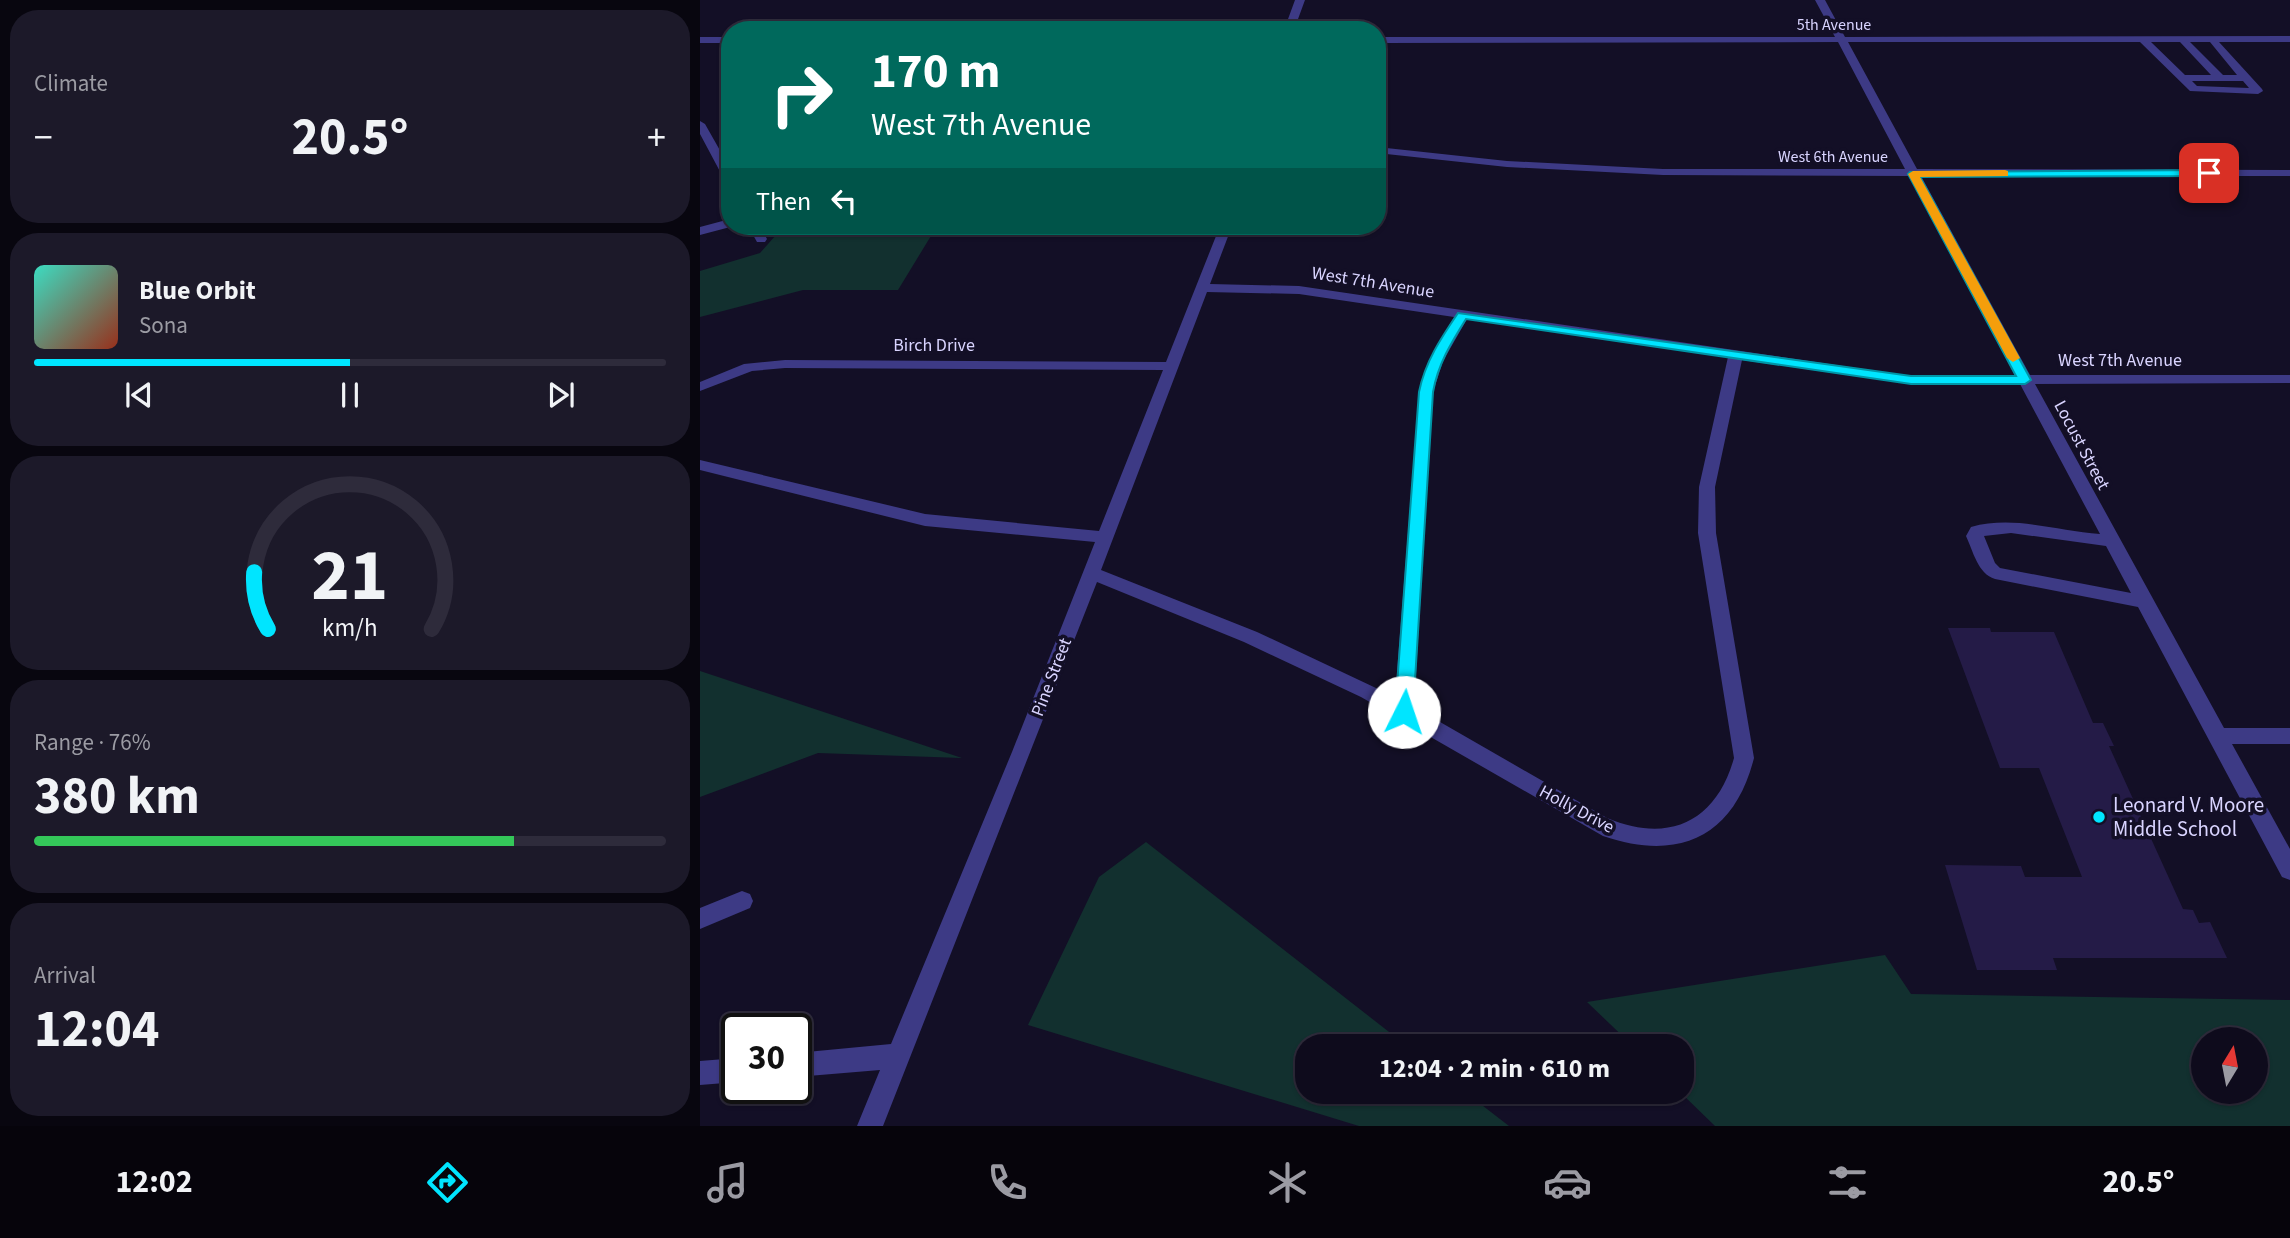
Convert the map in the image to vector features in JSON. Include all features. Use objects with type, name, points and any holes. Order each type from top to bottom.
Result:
[{"type":"street","points":[[1292,21],[1300,0]]},
{"type":"street","name":"Locust Street","points":[[1820,0],[2142,601],[2290,870]]},
{"type":"street","name":"5th Avenue","points":[[1386,40],[2290,39]]},
{"type":"street","points":[[700,40],[721,40]]},
{"type":"street","points":[[2143,40],[2194,89],[2203,92],[2258,91],[2224,56],[2213,40]]},
{"type":"street","points":[[2182,40],[2220,78]]},
{"type":"street","points":[[2180,78],[2246,78]]},
{"type":"street","points":[[700,124],[721,162]]},
{"type":"street","name":"West 6th Avenue","points":[[1386,151],[1507,164],[1650,171],[1913,174],[2290,173]]},
{"type":"street","points":[[700,231],[721,225]]},
{"type":"street","points":[[759,235],[761,239]]},
{"type":"street","name":"Pine Street","points":[[870,1126],[1022,752],[1223,235]]},
{"type":"street","name":"West 7th Avenue","points":[[1202,288],[1299,290],[1911,380],[2290,379]]},
{"type":"street","points":[[1404,712],[1426,392],[1430,372],[1439,352],[1462,315]]},
{"type":"street","name":"Holly Drive","points":[[1091,573],[1226,625],[1404,712],[1611,830],[1657,837],[1681,834],[1707,823],[1724,809],[1734,793],[1744,758],[1707,533],[1707,487],[1737,356]]},
{"type":"street","name":"Birch Drive","points":[[700,387],[749,367],[785,363],[1172,366]]},
{"type":"street","points":[[700,464],[925,520],[1104,537]]},
{"type":"street","points":[[2112,541],[2065,536],[2035,529],[1988,528],[1977,531],[1975,536],[1988,566],[1995,573],[2142,601]]},
{"type":"street","points":[[2218,736],[2290,736]]},
{"type":"street","points":[[700,919],[742,901]]},
{"type":"street","points":[[812,1064],[897,1056]]},
{"type":"street","points":[[700,1073],[721,1071]]},
{"type":"green space","points":[[776,235],[932,235],[898,290],[803,290],[700,317],[700,271],[760,253]]},
{"type":"green space","points":[[700,671],[962,758],[818,753],[700,797]]},
{"type":"green space","points":[[1146,842],[1392,1034],[1295,1034],[1295,1104],[1481,1104],[1509,1126],[1359,1126],[1028,1025],[1099,877]]},
{"type":"green space","points":[[1885,955],[1911,994],[2290,1000],[2290,1126],[1715,1126],[1692,1104],[1694,1034],[1620,1034],[1587,1002]]},
{"type":"building","name":"Leonard V. Moore Middle School","points":[[1948,628],[1990,628],[1991,632],[2054,632],[2093,723],[2103,723],[2114,746],[2109,746],[2183,909],[2193,910],[2199,923],[2210,922],[2227,958],[2053,958],[2057,970],[1977,970],[1945,865],[2021,866],[2025,877],[2082,877],[2039,768],[2000,768]]},
{"type":"slow traffic","points":[[2005,174],[1913,174],[2013,358]]},
{"type":"place","name":"Leonard V. Moore Middle School","points":[[2099,817]]},
{"type":"route","points":[[1404,712],[1426,392],[1430,372],[1439,352],[1462,315],[1926,382],[2025,380],[1913,174],[2209,173]]}]
